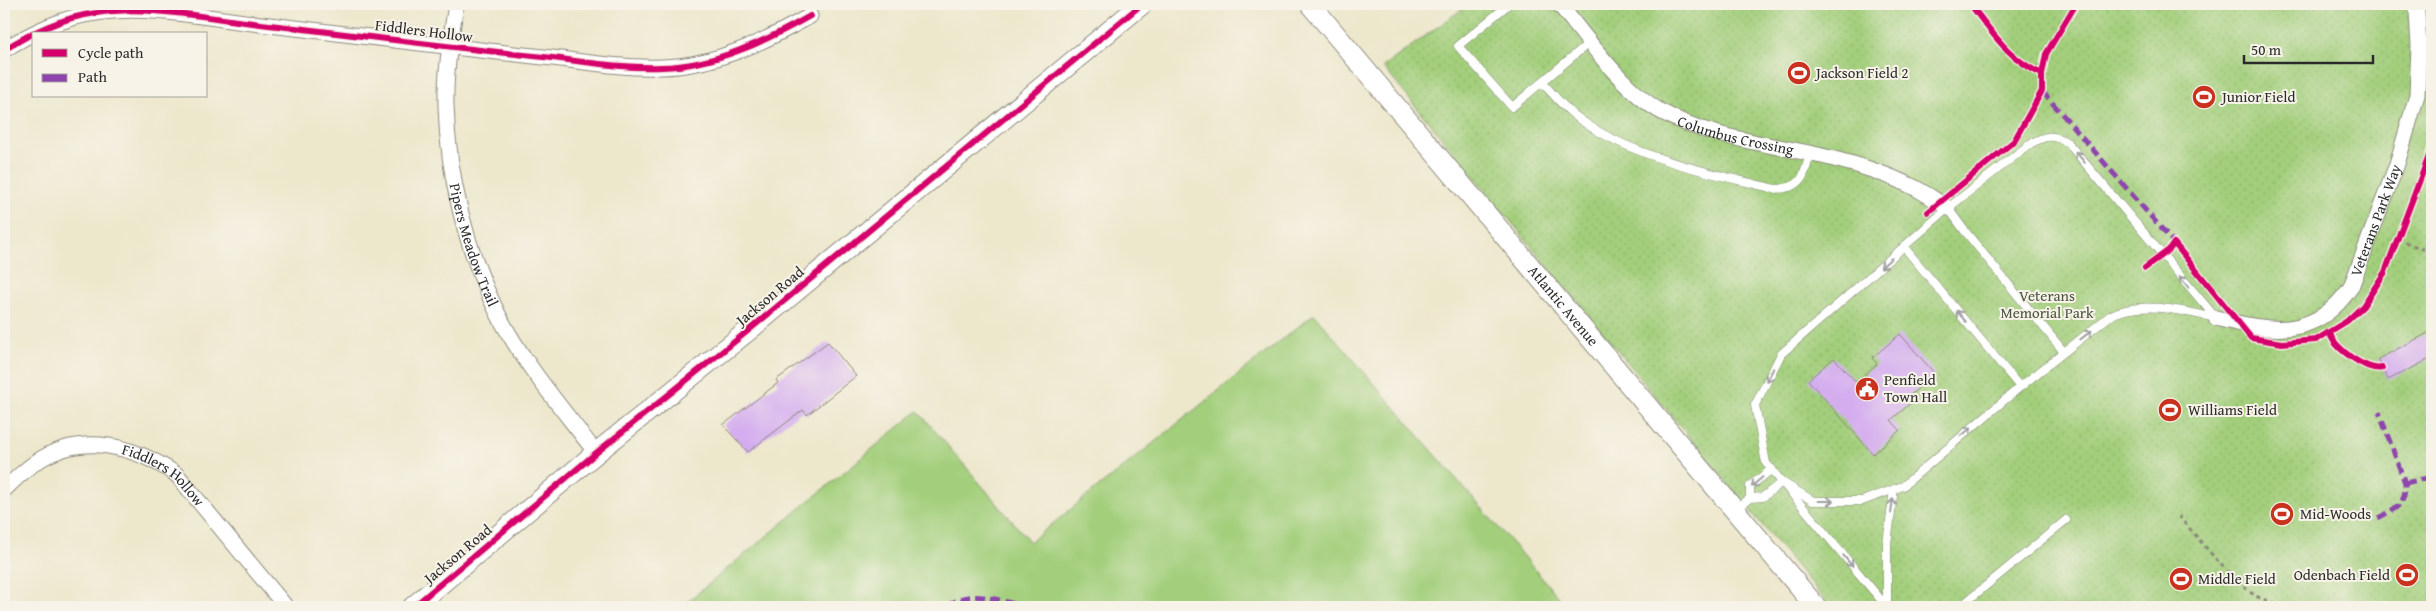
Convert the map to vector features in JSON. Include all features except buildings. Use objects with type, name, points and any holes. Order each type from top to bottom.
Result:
[{"type":"street","name":"Pipers Meadow Trail","points":[[456,4],[450,47],[446,105],[452,170],[461,214],[477,262],[498,314],[528,364],[596,454]]},
{"type":"street","name":"Jackson Road","points":[[414,607],[596,454],[757,324],[1142,4]]},
{"type":"street","name":"Atlantic Avenue","points":[[1310,4],[1742,504],[1816,607]]},
{"type":"street","name":"Columbus Crossing","points":[[1559,4],[1635,93],[1658,110],[1685,123],[1733,137],[1836,159],[1910,185],[1948,208]]},
{"type":"street","name":"Veterans Park Way","points":[[2216,318],[2242,325],[2290,329],[2310,324],[2326,314],[2341,303],[2352,287],[2402,149],[2417,95],[2419,46],[2417,12],[2414,4]]},
{"type":"street","name":"Fiddlers Hollow","points":[[39,32],[93,13],[124,10],[192,16],[450,47],[662,67],[703,62],[782,32],[810,16]]},
{"type":"street","name":"Fiddlers Hollow","points":[[4,50],[32,35]]},
{"type":"street","name":"Fiddlers Hollow","points":[[4,490],[37,461],[82,445],[130,449],[154,459],[177,475],[286,607]]},
{"type":"lane","points":[[1509,4],[1458,46],[1512,107],[1590,42]]},
{"type":"lane","points":[[1542,82],[1574,115],[1610,138],[1677,164],[1775,189],[1790,188],[1800,182],[1805,174],[1810,153]]},
{"type":"lane","points":[[1894,489],[1887,544],[1887,607],[1766,463],[1755,405],[1781,354],[1948,208],[2043,136],[2059,137],[2068,143],[2216,318]]},
{"type":"lane","points":[[1948,208],[2064,352]]},
{"type":"lane","points":[[1904,247],[2020,387]]},
{"type":"lane","points":[[1782,482],[1813,501],[1862,501],[1903,486],[2020,387],[2111,315],[2125,308],[2179,310],[2216,318]]},
{"type":"lane","points":[[1742,504],[1750,486],[1772,470]]},
{"type":"lane","points":[[1742,504],[1763,497],[1782,482]]},
{"type":"lane","points":[[1960,607],[2066,520]]},
{"type":"path","points":[[2395,247],[2402,230]]},
{"type":"path","points":[[2398,239],[2432,253]]},
{"type":"path","points":[[2179,516],[2235,578],[2257,597],[2269,599],[2281,607]]},
{"type":"green space","name":"Veterans Memorial Park","points":[[1469,4],[2432,4],[2432,607],[1830,607],[1383,67]]},
{"type":"green space","points":[[1314,314],[1567,607],[681,607],[918,411],[1030,542]]},
{"type":"marked path","points":[[2042,91],[2174,243]]},
{"type":"marked path","points":[[2378,518],[2395,509],[2402,502],[2405,491],[2405,483],[2379,412]]},
{"type":"marked path","points":[[2405,483],[2432,477]]},
{"type":"marked path","points":[[948,607],[965,597],[975,596],[1027,607]]},
{"type":"cycle path","points":[[413,607],[596,453],[749,330],[1142,4]]},
{"type":"cycle path","points":[[1928,212],[2014,141],[2042,91],[2042,74],[2030,68],[2010,53],[1970,4]]},
{"type":"cycle path","points":[[2042,74],[2046,54],[2076,4]]},
{"type":"cycle path","points":[[36,32],[84,15],[115,11],[155,11],[598,64],[662,67],[681,66],[720,57],[758,43],[810,16]]},
{"type":"cycle path","points":[[4,50],[32,34]]},
{"type":"cycle path","points":[[2145,268],[2169,250],[2174,243],[2251,338],[2282,343],[2316,340],[2347,321],[2363,306],[2385,272],[2432,148]]},
{"type":"cycle path","points":[[2330,333],[2337,345],[2352,358],[2368,366],[2382,368]]},
{"type":"place","name":"Jackson Field 2","points":[[1799,73]]},
{"type":"place","name":"Junior Field","points":[[2204,97]]},
{"type":"place","name":"Penfield Town Hall","points":[[1867,389]]},
{"type":"place","name":"Williams Field","points":[[2170,410]]},
{"type":"place","name":"Mid-Woods","points":[[2282,514]]},
{"type":"place","name":"Odenbach Field","points":[[2407,575]]},
{"type":"place","name":"Middle Field","points":[[2181,579]]}]
